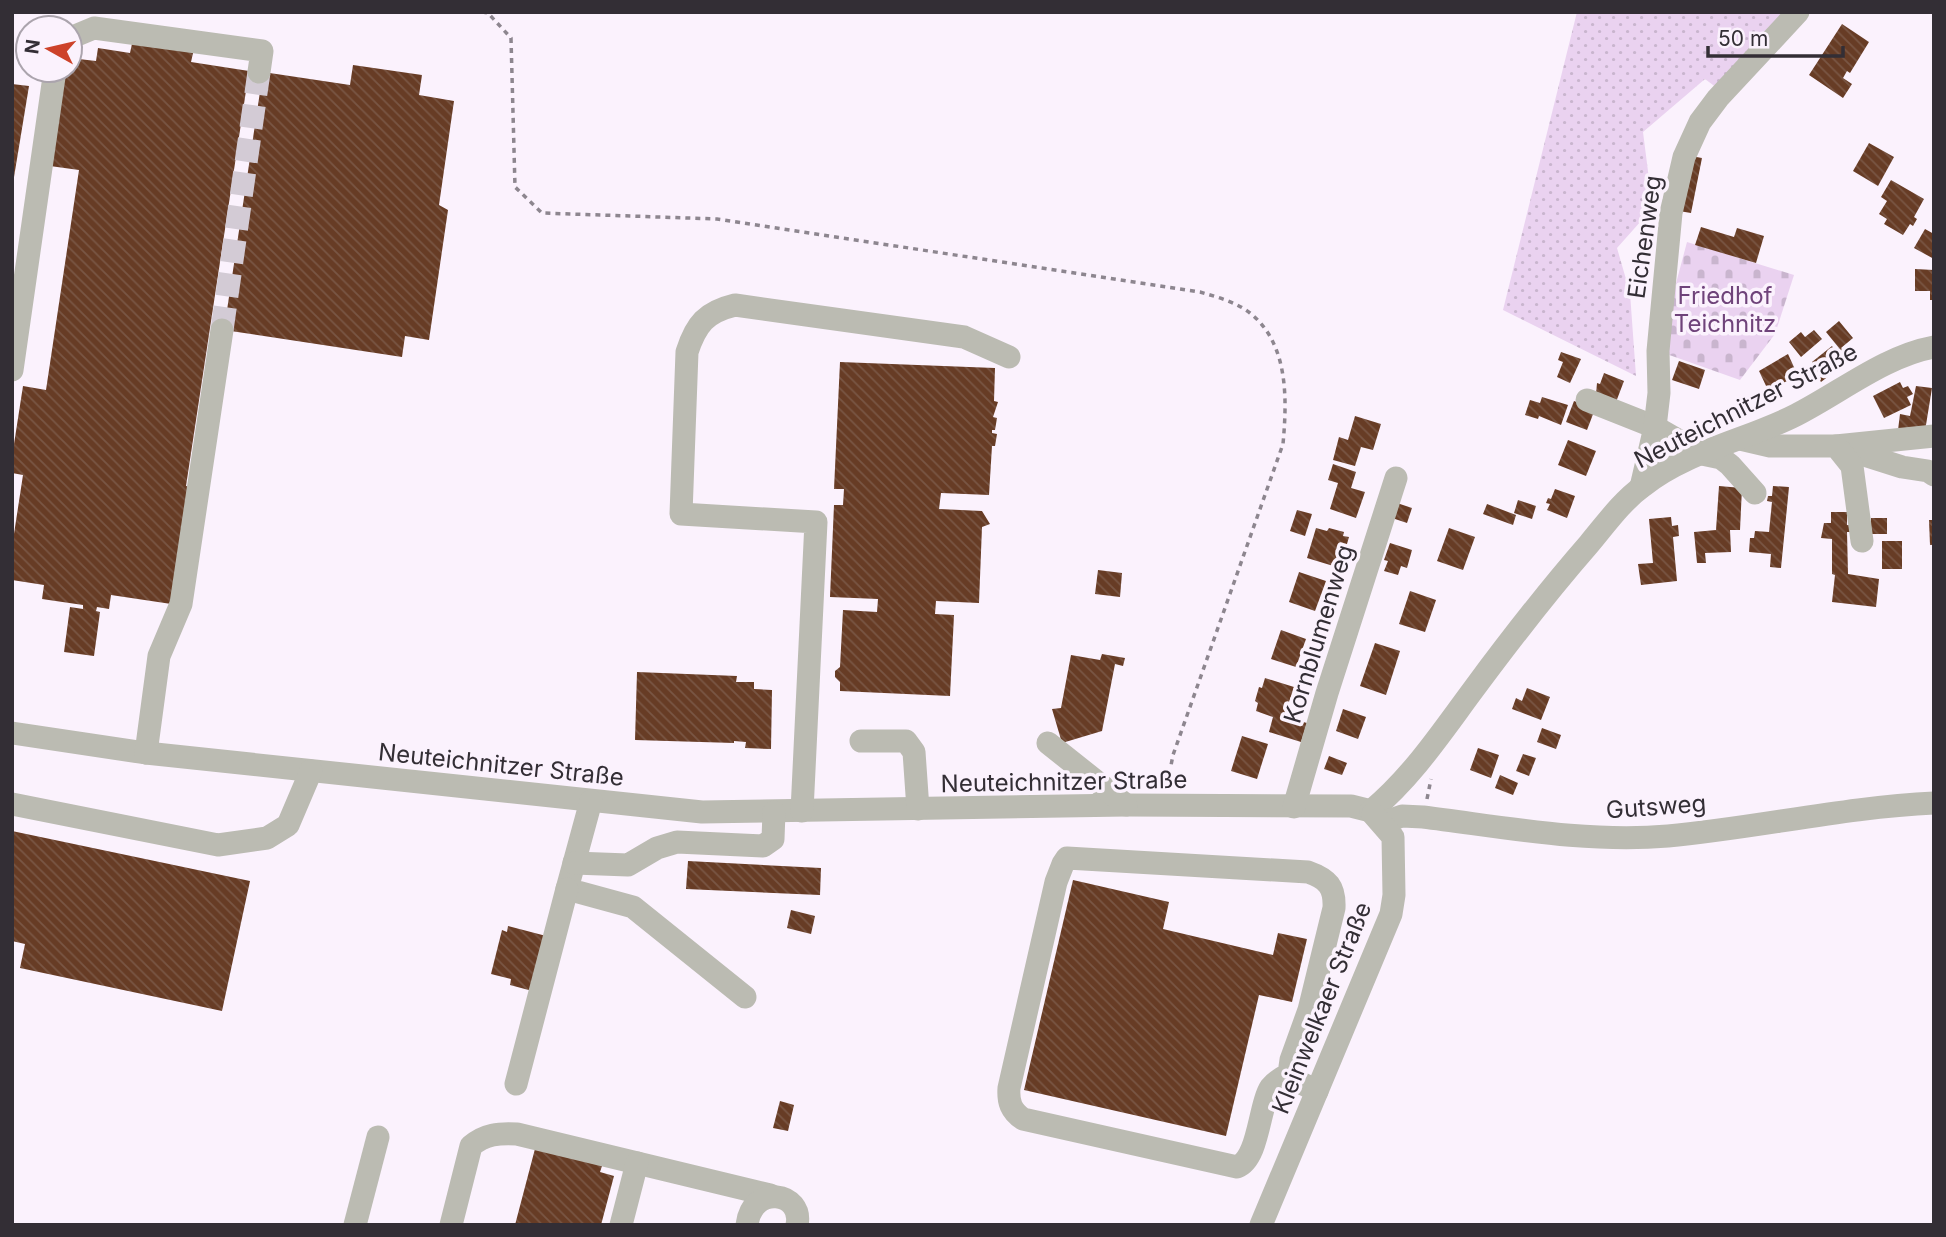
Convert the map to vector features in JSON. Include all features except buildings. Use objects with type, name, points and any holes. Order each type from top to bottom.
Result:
[{"type":"street","name":"Eichenweg","points":[[1641,487],[1655,427],[1659,393],[1658,351],[1671,213],[1684,158],[1700,122],[1718,98],[1798,12]]},
{"type":"street","points":[[84,32],[94,28],[262,51],[259,72]]},
{"type":"street","points":[[12,370],[53,84]]},
{"type":"street","points":[[802,811],[816,522],[681,514],[687,352],[694,332],[717,309],[735,305],[964,337],[1009,357]]},
{"type":"street","points":[[146,753],[159,656],[181,604],[222,330]]},
{"type":"street","name":"Neuteichnitzer Straße","points":[[12,733],[146,753],[702,812],[1351,806],[1376,817],[1566,570],[1641,487],[1666,471],[1702,454],[1780,423],[1917,350],[1934,347]]},
{"type":"street","points":[[1587,400],[1655,427],[1702,454],[1721,458],[1755,493]]},
{"type":"street","points":[[1740,439],[1770,446],[1836,446],[1932,436],[1931,473],[1902,467],[1836,446]]},
{"type":"street","points":[[1836,446],[1852,466],[1862,541]]},
{"type":"street","name":"Kornblumenweg","points":[[1294,807],[1396,478]]},
{"type":"street","points":[[862,741],[906,741],[911,745],[914,752],[918,809]]},
{"type":"street","points":[[1048,743],[1126,806]]},
{"type":"street","points":[[12,804],[218,845],[267,838],[288,825],[311,771]]},
{"type":"street","points":[[516,1084],[591,801]]},
{"type":"street","name":"Gutsweg","points":[[1376,817],[1423,817],[1584,838],[1666,836],[1868,809],[1934,803]]},
{"type":"street","points":[[574,863],[628,865],[657,848],[677,842],[763,846],[774,839],[774,811]]},
{"type":"street","name":"Kleinwelkaer Straße","points":[[1261,1225],[1391,914],[1394,895],[1393,837],[1376,817]]},
{"type":"street","points":[[1067,859],[1308,872],[1324,877],[1335,892],[1334,908],[1309,1010],[1291,1060],[1289,1074],[1270,1089],[1250,1154],[1243,1165],[1237,1167],[1023,1119],[1015,1113],[1010,1104],[1009,1088],[1056,882],[1067,859]]},
{"type":"street","points":[[567,889],[633,906],[745,997]]},
{"type":"street","points":[[1289,1074],[1317,1091]]},
{"type":"street","points":[[450,1225],[471,1146],[492,1134],[517,1134],[785,1199],[794,1206],[799,1217],[797,1225]]},
{"type":"street","points":[[355,1225],[378,1138]]},
{"type":"street","points":[[621,1225],[637,1163]]},
{"type":"street","points":[[747,1225],[748,1216],[756,1201],[770,1195]]},
{"type":"green space","points":[[1577,12],[1786,12],[1717,88],[1705,79],[1643,132],[1650,187],[1641,221],[1617,248],[1630,293],[1636,376],[1503,310]]},
{"type":"green space","name":"Friedhof Teichnitz","points":[[1687,242],[1794,275],[1775,334],[1740,380],[1658,351]]},
{"type":"tunnel","points":[[222,330],[259,72]]}]
